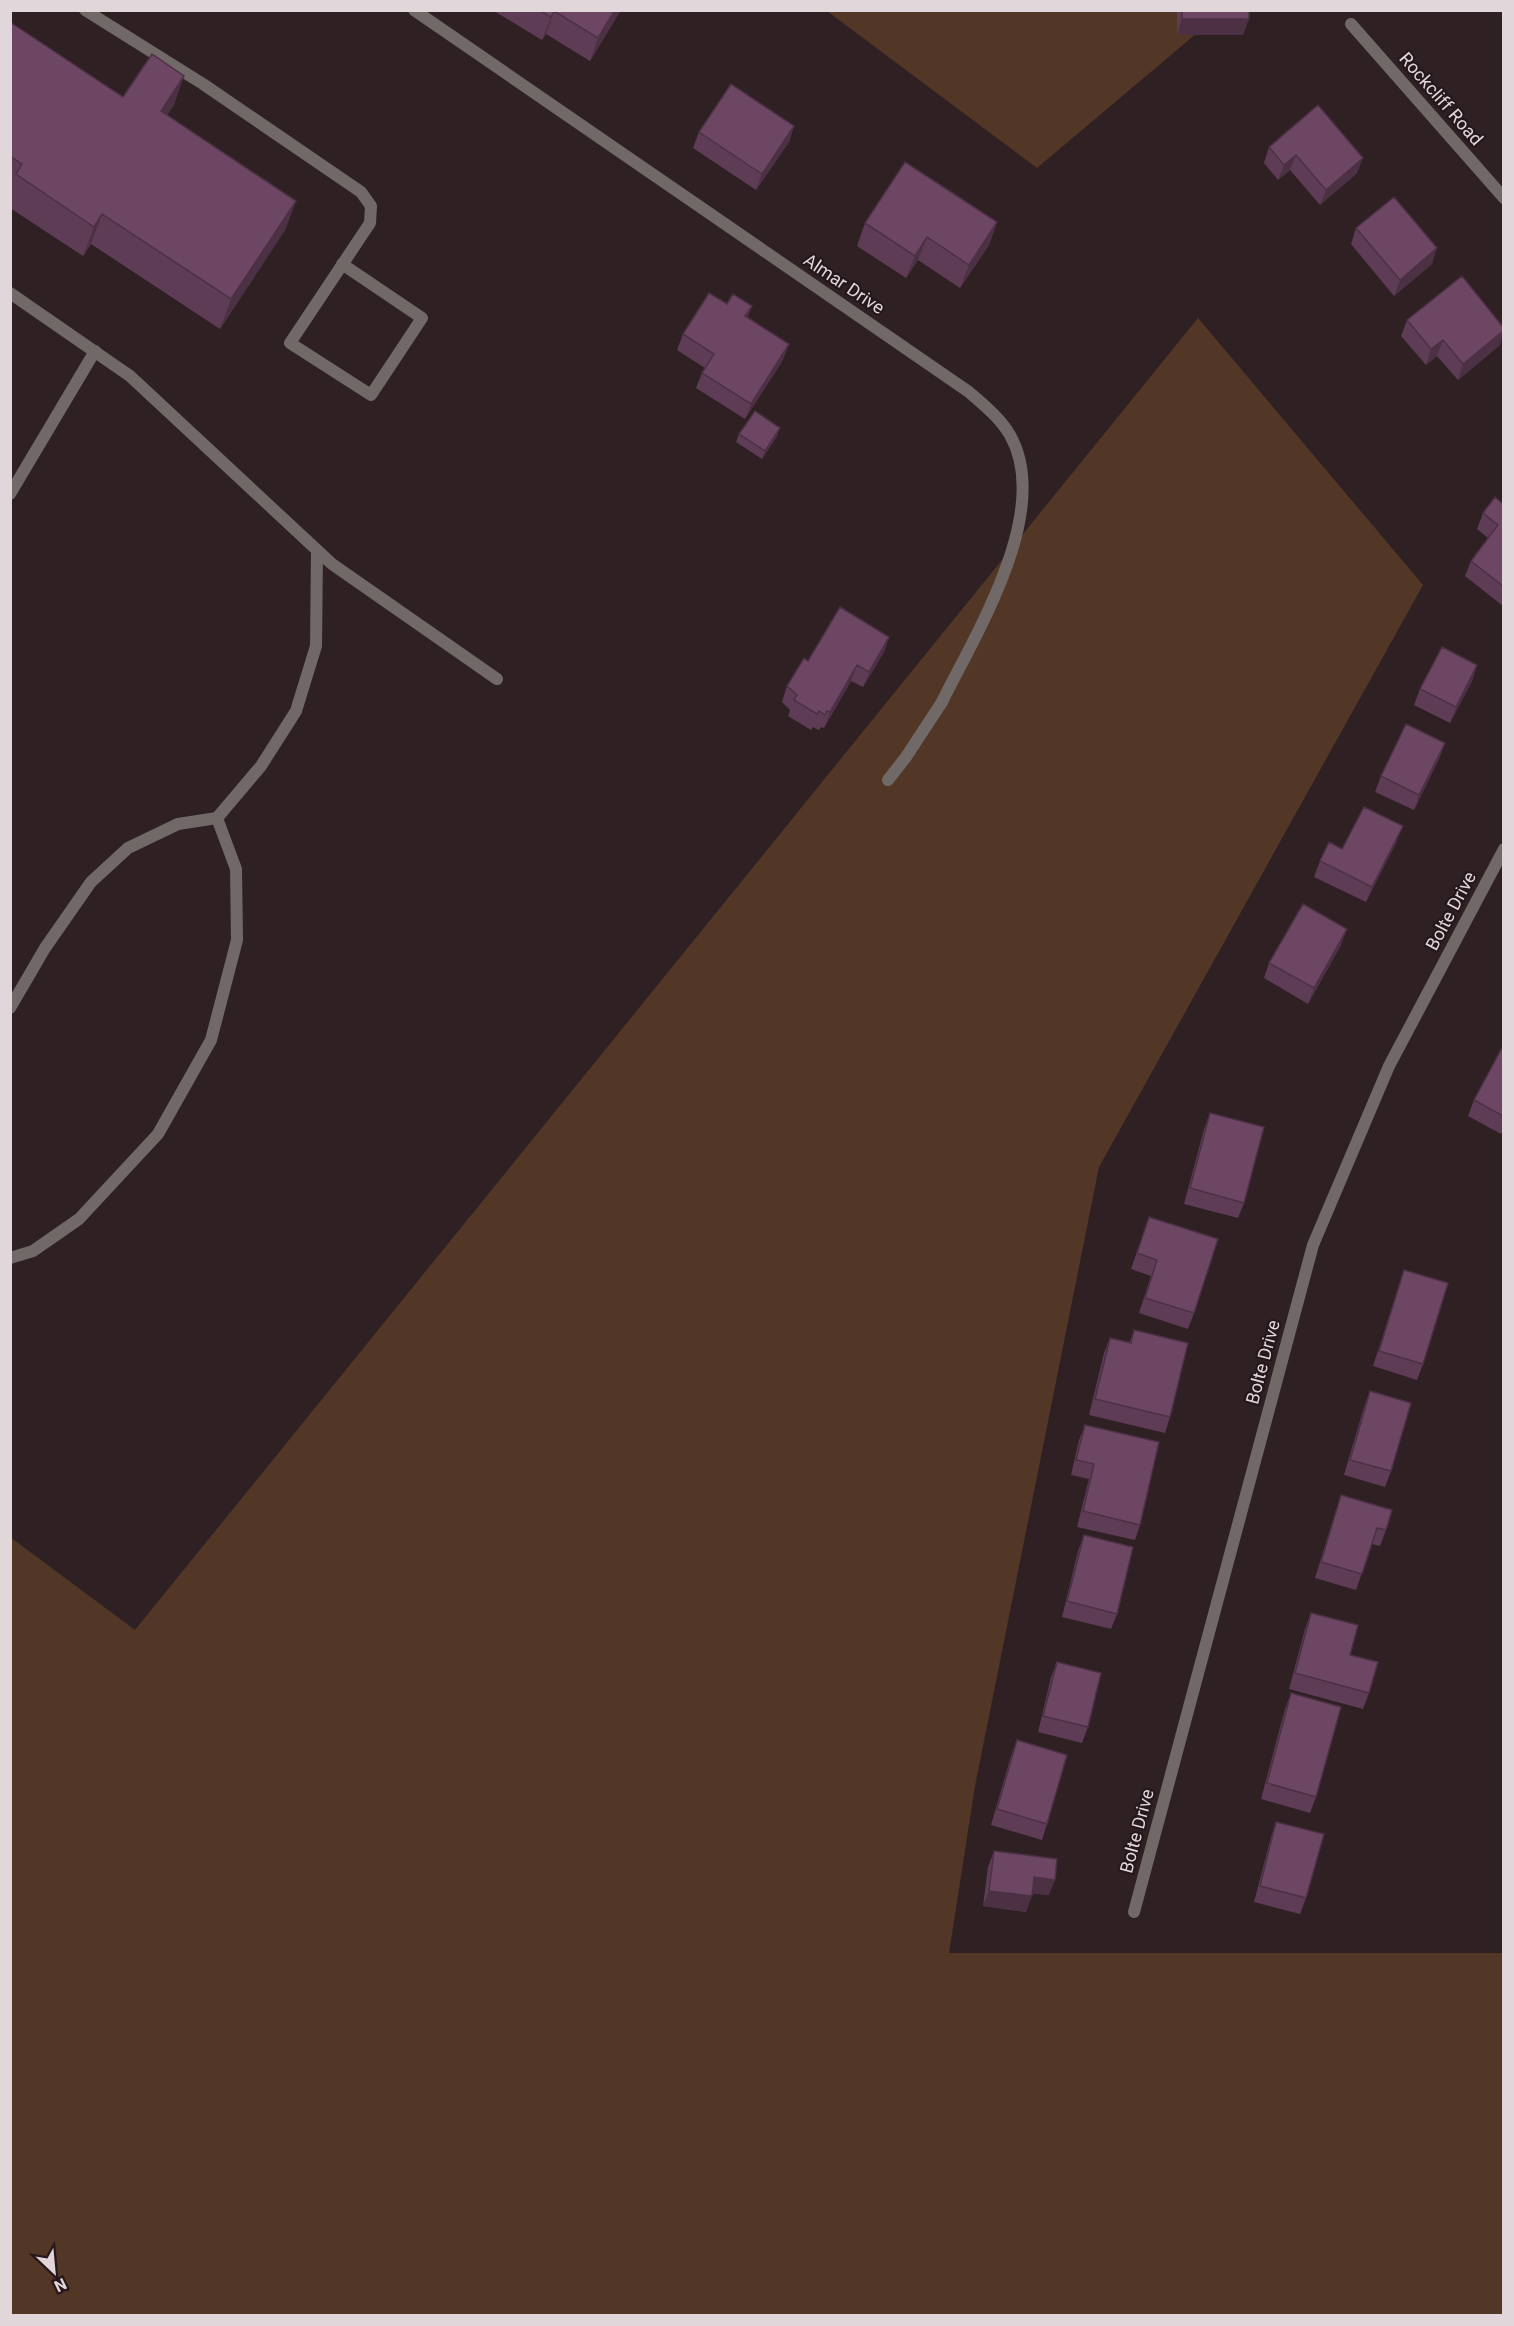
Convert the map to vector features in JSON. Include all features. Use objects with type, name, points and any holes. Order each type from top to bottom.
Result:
[{"type":"street","points":[[85,10],[203,84],[361,192],[371,206],[370,223],[342,264],[290,343],[371,395],[422,318],[342,264]]},
{"type":"street","name":"Almar Drive","points":[[414,10],[969,392],[990,411],[1010,435],[1020,461],[1022,497],[1016,540],[1007,570],[942,702],[906,758],[888,780]]},
{"type":"street","name":"Rockcliff Road","points":[[1352,24],[1503,198]]},
{"type":"street","points":[[10,293],[130,376],[332,564],[496,680]]},
{"type":"street","points":[[10,494],[95,351]]},
{"type":"street","points":[[10,1008],[45,948],[91,882],[128,848],[177,824],[217,818],[261,766],[296,711],[316,646],[317,550]]},
{"type":"street","points":[[10,1258],[33,1251],[79,1218],[150,1143],[158,1134],[211,1040],[237,940],[236,869],[217,818]]},
{"type":"street","name":"Bolte Drive","points":[[1134,1912],[1314,1245],[1389,1065],[1503,849]]},
{"type":"shaded area","points":[[827,11],[1223,11],[1037,168]]},
{"type":"shaded area","points":[[1198,318],[1423,585],[1099,1167],[975,1786],[949,1953],[1503,1953],[1503,2315],[11,2315],[10,1537],[135,1630]]},
{"type":"building","points":[[539,10],[615,10],[598,38],[554,11],[551,17]]},
{"type":"building","points":[[1182,10],[1249,10],[1249,19],[1182,19]]},
{"type":"building","points":[[10,22],[123,97],[152,54],[184,76],[161,111],[296,201],[231,299],[102,214],[94,227],[16,174],[22,164],[10,156]]},
{"type":"building","points":[[731,84],[794,126],[762,174],[699,132]]},
{"type":"building","points":[[1318,105],[1363,158],[1326,190],[1296,155],[1284,165],[1269,147]]},
{"type":"building","points":[[905,162],[997,222],[969,265],[927,237],[915,256],[865,223]]},
{"type":"building","points":[[1394,197],[1437,248],[1400,280],[1356,228]]},
{"type":"building","points":[[1462,276],[1503,327],[1503,331],[1463,364],[1443,340],[1431,349],[1407,320]]},
{"type":"building","points":[[709,293],[727,304],[733,294],[752,306],[745,316],[789,344],[751,404],[702,373],[714,354],[683,334]]},
{"type":"building","points":[[755,411],[780,428],[765,451],[739,434]]},
{"type":"building","points":[[1495,497],[1503,504],[1503,586],[1471,561],[1498,525],[1483,513]]},
{"type":"building","points":[[840,607],[889,637],[869,672],[857,665],[830,712],[827,711],[825,715],[819,711],[817,714],[794,700],[797,695],[787,686],[804,658],[808,661]]},
{"type":"building","points":[[1442,647],[1477,665],[1456,707],[1420,689]]},
{"type":"building","points":[[1406,724],[1445,743],[1419,795],[1381,776]]},
{"type":"building","points":[[1364,807],[1403,826],[1372,887],[1320,861],[1329,842],[1342,849]]},
{"type":"building","points":[[1303,904],[1347,929],[1314,988],[1269,963]]},
{"type":"building","points":[[1503,1046],[1503,1116],[1474,1100]]},
{"type":"building","points":[[1210,1113],[1264,1127],[1244,1203],[1190,1188]]},
{"type":"building","points":[[1149,1217],[1218,1239],[1194,1313],[1145,1298],[1157,1260],[1137,1253]]},
{"type":"building","points":[[1404,1270],[1448,1283],[1423,1364],[1379,1351]]},
{"type":"building","points":[[1134,1330],[1188,1343],[1170,1417],[1095,1399],[1110,1338],[1131,1343]]},
{"type":"building","points":[[1370,1391],[1411,1403],[1391,1471],[1350,1460]]},
{"type":"building","points":[[1085,1425],[1159,1442],[1140,1525],[1083,1511],[1094,1464],[1076,1460]]},
{"type":"building","points":[[1341,1495],[1392,1510],[1386,1530],[1377,1528],[1362,1574],[1321,1562]]},
{"type":"building","points":[[1084,1535],[1133,1547],[1117,1614],[1067,1601]]},
{"type":"building","points":[[1311,1613],[1358,1625],[1350,1655],[1378,1662],[1369,1693],[1295,1673]]},
{"type":"building","points":[[1057,1662],[1101,1673],[1088,1727],[1043,1716]]},
{"type":"building","points":[[1291,1693],[1341,1707],[1316,1797],[1267,1783]]},
{"type":"building","points":[[1017,1740],[1067,1755],[1047,1824],[997,1809]]},
{"type":"building","points":[[1276,1822],[1324,1834],[1306,1898],[1260,1886]]},
{"type":"building","points":[[994,1851],[1057,1859],[1055,1880],[1034,1877],[1032,1896],[989,1891]]}]
